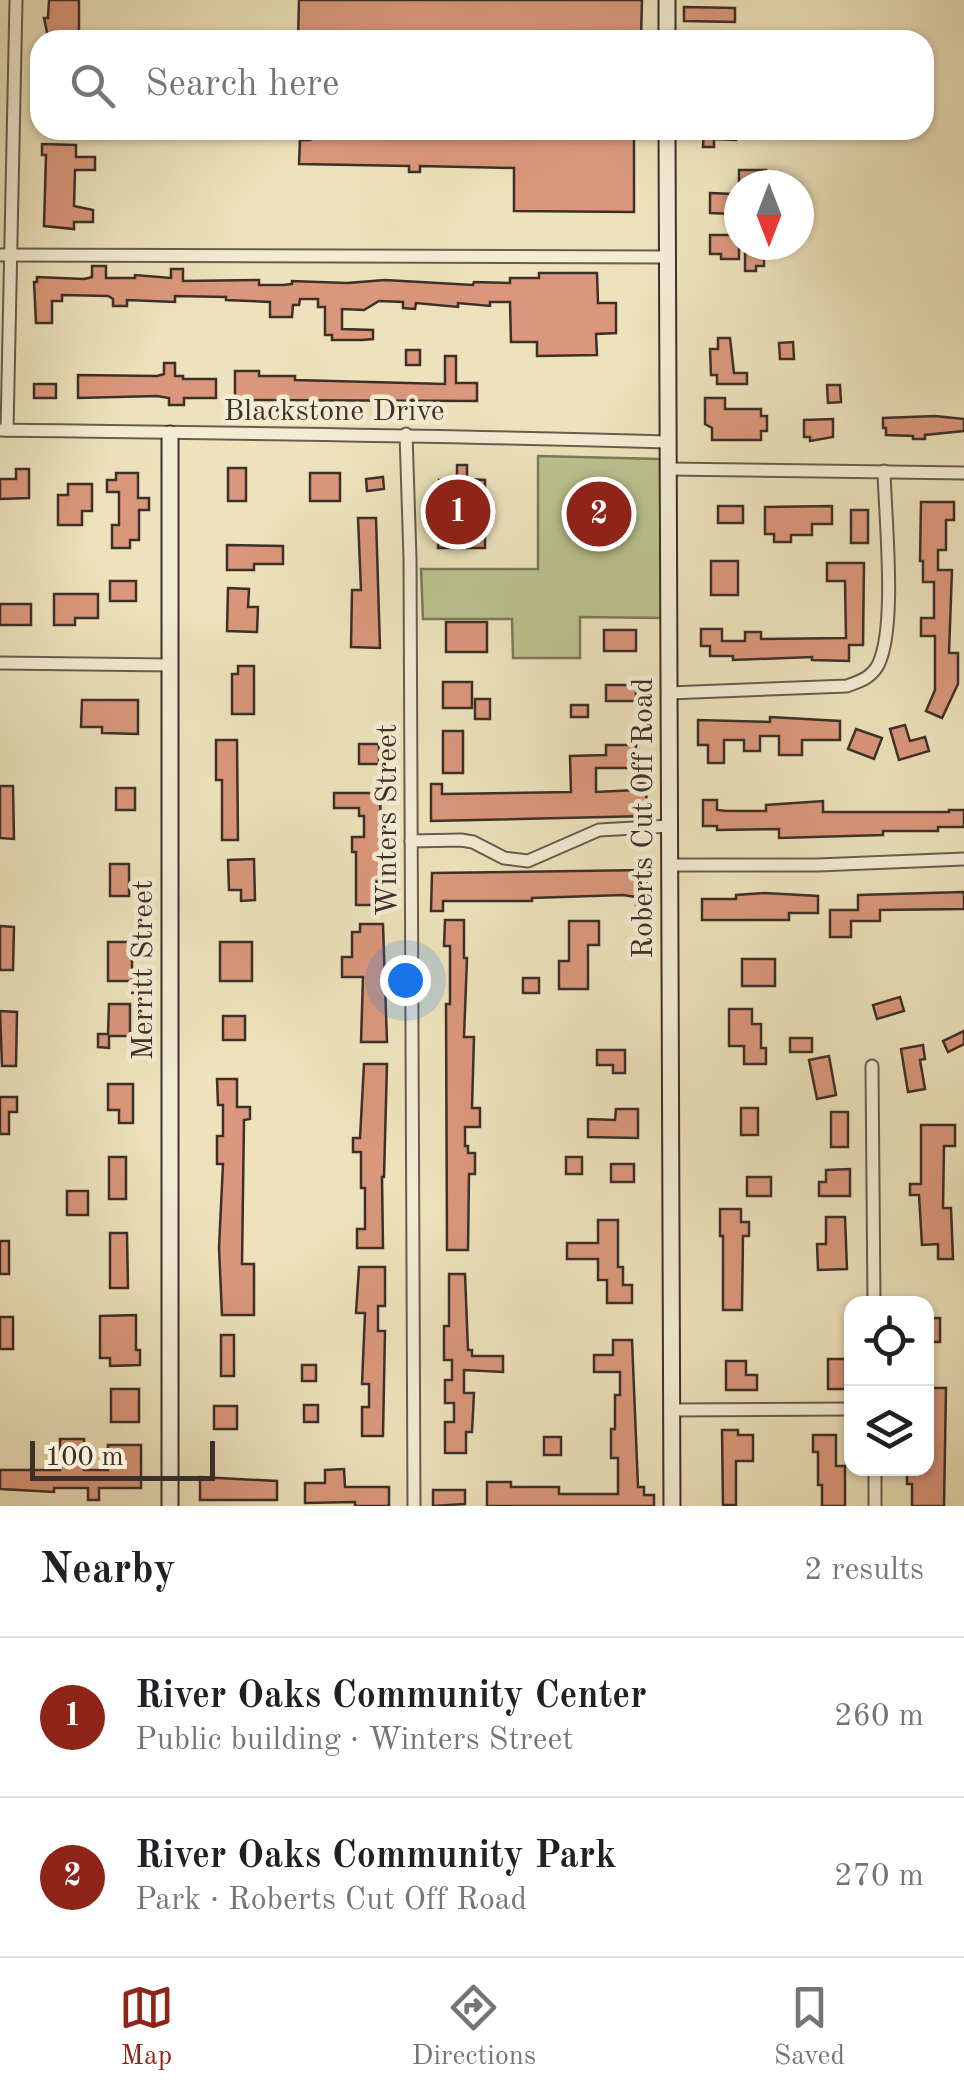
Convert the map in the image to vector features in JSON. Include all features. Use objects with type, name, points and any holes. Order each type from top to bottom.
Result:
[{"type":"street","points":[[4,430],[16,0]]},
{"type":"street","points":[[667,0],[667,30]]},
{"type":"street","name":"Roberts Cut Off Road","points":[[666,140],[672,1506]]},
{"type":"street","points":[[6,255],[666,256]]},
{"type":"street","name":"Blackstone Drive","points":[[4,430],[406,434],[667,442]]},
{"type":"street","name":"Merritt Street","points":[[170,434],[170,1506]]},
{"type":"street","name":"Winters Street","points":[[406,434],[410,558],[414,1506]]},
{"type":"street","points":[[668,469],[964,472]]},
{"type":"street","points":[[670,693],[846,686],[866,679],[878,665],[887,615],[884,472]]},
{"type":"street","points":[[0,663],[170,665]]},
{"type":"street","points":[[411,840],[460,840],[504,858],[528,861],[599,830],[670,826]]},
{"type":"street","points":[[670,865],[818,865],[964,859]]},
{"type":"street","points":[[872,1066],[874,1296]]},
{"type":"street","points":[[671,1410],[844,1409]]},
{"type":"street","points":[[875,1476],[875,1506]]},
{"type":"green space","points":[[538,456],[660,459],[661,618],[580,617],[580,658],[513,658],[512,619],[423,619],[421,569],[538,569]]},
{"type":"building","points":[[49,0],[79,0],[79,30],[47,30],[44,18],[48,18]]},
{"type":"building","points":[[299,0],[642,0],[641,30],[298,30]]},
{"type":"building","points":[[684,7],[735,8],[735,22],[684,21]]},
{"type":"building","points":[[300,140],[634,140],[634,212],[514,211],[514,168],[420,166],[420,172],[409,172],[409,166],[299,164]]},
{"type":"building","points":[[703,140],[714,140],[714,147],[703,147]]},
{"type":"building","points":[[42,144],[76,145],[76,157],[95,157],[95,170],[75,170],[74,206],[93,210],[93,222],[74,222],[74,229],[44,226],[46,155],[42,155]]},
{"type":"building","points":[[710,193],[724,194],[724,214],[710,213]]},
{"type":"building","points":[[710,235],[724,235],[724,259],[721,254],[710,254]]},
{"type":"building","points":[[745,260],[764,260],[764,266],[756,266],[756,271],[745,271]]},
{"type":"building","points":[[92,266],[106,266],[106,278],[171,278],[171,269],[183,269],[183,281],[259,280],[259,285],[385,280],[473,285],[510,283],[510,278],[539,278],[539,273],[597,273],[598,303],[616,303],[616,333],[596,334],[597,355],[537,356],[537,342],[511,342],[510,302],[490,302],[490,306],[458,303],[458,307],[416,303],[415,309],[403,308],[403,302],[379,301],[364,310],[342,309],[342,329],[373,330],[373,339],[332,340],[332,335],[325,335],[325,307],[318,307],[318,299],[300,299],[299,305],[293,305],[292,317],[270,317],[270,302],[175,296],[175,302],[127,300],[127,306],[113,306],[113,299],[108,296],[62,295],[62,301],[52,301],[52,323],[36,323],[37,277],[84,279],[92,277]]},
{"type":"building","points":[[718,338],[730,338],[734,373],[747,373],[747,384],[717,384],[717,375],[711,375],[710,349],[718,349]]},
{"type":"building","points":[[793,342],[794,359],[780,359],[779,343]]},
{"type":"building","points":[[406,350],[420,350],[420,365],[406,365]]},
{"type":"building","points":[[445,356],[456,356],[456,383],[477,383],[477,401],[235,400],[235,371],[295,376],[295,380],[445,384]]},
{"type":"building","points":[[164,363],[175,363],[175,376],[183,379],[216,379],[216,398],[184,398],[184,405],[169,405],[169,398],[157,396],[78,398],[78,375],[157,376],[164,374]]},
{"type":"building","points":[[34,384],[56,384],[56,398],[34,398]]},
{"type":"building","points":[[827,385],[840,385],[841,402],[828,403]]},
{"type":"building","points":[[705,398],[725,398],[725,409],[761,409],[761,416],[767,416],[767,431],[761,431],[761,440],[712,440],[712,428],[705,424]]},
{"type":"building","points":[[883,418],[964,419],[964,431],[913,439],[886,435],[883,428]]},
{"type":"building","points":[[833,419],[833,437],[810,441],[810,437],[804,437],[804,420]]},
{"type":"building","points":[[457,465],[467,465],[467,479],[485,480],[485,548],[438,548],[439,480],[457,480]]},
{"type":"building","points":[[228,468],[246,468],[246,501],[228,501]]},
{"type":"building","points":[[16,469],[29,469],[29,498],[0,499],[0,479],[16,479]]},
{"type":"building","points":[[116,473],[138,473],[138,498],[149,498],[149,510],[139,510],[139,540],[130,540],[130,548],[112,548],[112,525],[119,525],[119,492],[107,492],[107,480],[116,480]]},
{"type":"building","points":[[310,473],[340,473],[340,501],[310,501]]},
{"type":"building","points":[[383,477],[384,489],[367,491],[366,479]]},
{"type":"building","points":[[68,484],[92,484],[92,511],[82,511],[82,525],[58,525],[58,495],[68,495]]},
{"type":"building","points":[[921,502],[954,502],[954,520],[946,520],[946,550],[938,550],[938,570],[952,570],[949,653],[958,653],[958,684],[942,718],[926,711],[935,690],[935,636],[921,636],[921,618],[934,618],[934,582],[923,582]]},
{"type":"building","points":[[718,506],[743,506],[743,523],[718,523]]},
{"type":"building","points":[[832,506],[832,524],[812,524],[812,535],[791,535],[791,542],[774,542],[774,534],[765,534],[765,507]]},
{"type":"building","points":[[851,510],[868,510],[868,543],[851,543]]},
{"type":"building","points":[[358,518],[376,518],[380,648],[351,647],[352,590],[361,590]]},
{"type":"building","points":[[227,545],[283,546],[283,564],[254,564],[254,570],[227,570]]},
{"type":"building","points":[[711,561],[738,561],[738,595],[711,595]]},
{"type":"building","points":[[827,563],[864,563],[863,645],[849,645],[849,661],[812,657],[733,660],[733,656],[710,656],[710,646],[701,646],[701,629],[722,629],[722,641],[745,641],[745,632],[761,632],[761,639],[846,638],[845,581],[827,581]]},
{"type":"building","points":[[110,581],[136,581],[136,601],[110,601]]},
{"type":"building","points":[[228,588],[249,589],[248,607],[258,607],[257,632],[227,631]]},
{"type":"building","points":[[54,594],[98,594],[98,618],[75,618],[75,625],[54,625]]},
{"type":"building","points":[[0,604],[31,604],[31,625],[0,625]]},
{"type":"building","points":[[446,622],[487,622],[487,652],[446,652]]},
{"type":"building","points":[[604,630],[636,630],[636,651],[604,651]]},
{"type":"building","points":[[238,666],[254,666],[254,714],[232,714],[232,674],[238,674]]},
{"type":"building","points":[[443,682],[472,682],[472,708],[443,708]]},
{"type":"building","points":[[606,685],[636,685],[636,701],[606,701]]},
{"type":"building","points":[[475,699],[490,699],[490,719],[475,719]]},
{"type":"building","points":[[82,700],[138,700],[138,734],[102,733],[102,727],[81,727]]},
{"type":"building","points":[[571,705],[588,705],[588,717],[571,717]]},
{"type":"building","points":[[770,717],[840,721],[840,740],[802,740],[802,755],[779,755],[779,736],[760,736],[760,751],[744,751],[744,740],[724,740],[724,763],[708,763],[708,745],[698,745],[698,720],[770,722]]},
{"type":"building","points":[[905,725],[910,741],[925,737],[929,751],[899,760],[890,729]]},
{"type":"building","points":[[856,729],[882,738],[874,759],[848,749]]},
{"type":"building","points":[[443,731],[463,731],[463,773],[443,773]]},
{"type":"building","points":[[216,740],[237,740],[238,840],[222,840],[222,780],[216,780]]},
{"type":"building","points":[[359,744],[379,744],[379,764],[359,764]]},
{"type":"building","points":[[606,745],[636,745],[636,768],[596,768],[596,792],[636,790],[636,783],[646,783],[647,816],[431,821],[431,784],[442,784],[442,794],[571,792],[570,756],[606,755]]},
{"type":"building","points":[[0,786],[13,786],[14,839],[0,838]]},
{"type":"building","points":[[116,788],[135,788],[135,810],[116,810]]},
{"type":"building","points":[[334,793],[380,793],[383,905],[356,905],[356,852],[352,852],[352,837],[364,837],[364,816],[359,816],[359,808],[334,808]]},
{"type":"building","points":[[703,800],[717,800],[717,810],[726,811],[766,811],[766,805],[823,801],[823,812],[964,810],[964,827],[883,831],[883,835],[779,838],[779,829],[717,830],[717,826],[703,826]]},
{"type":"building","points":[[254,859],[255,900],[241,901],[241,890],[229,890],[228,860]]},
{"type":"building","points":[[110,864],[129,864],[129,896],[110,896]]},
{"type":"building","points":[[646,870],[647,905],[636,905],[636,897],[623,895],[443,901],[443,911],[431,911],[432,873]]},
{"type":"building","points":[[964,892],[964,909],[880,910],[880,921],[851,921],[851,937],[830,937],[830,910],[858,910],[858,895]]},
{"type":"building","points":[[736,895],[818,896],[818,913],[789,913],[789,920],[702,920],[702,899],[736,899]]},
{"type":"building","points":[[445,920],[464,920],[464,1037],[474,1037],[472,1108],[480,1108],[480,1127],[465,1127],[465,1146],[468,1153],[475,1153],[475,1174],[469,1174],[468,1250],[447,1250],[446,1004],[450,1004],[450,946],[444,946]]},
{"type":"building","points":[[569,921],[599,921],[599,945],[588,945],[588,989],[559,989],[559,961],[569,961]]},
{"type":"building","points":[[360,924],[383,924],[387,1042],[361,1042],[363,977],[342,977],[342,957],[352,957],[352,932],[360,932]]},
{"type":"building","points":[[0,926],[14,927],[13,970],[0,970]]},
{"type":"building","points":[[108,942],[132,942],[132,981],[108,981]]},
{"type":"building","points":[[220,942],[252,942],[252,981],[220,981]]},
{"type":"building","points":[[742,959],[775,959],[775,986],[742,986]]},
{"type":"building","points":[[523,978],[539,978],[539,993],[523,993]]},
{"type":"building","points":[[900,997],[904,1011],[877,1019],[873,1005]]},
{"type":"building","points":[[109,1004],[130,1004],[130,1036],[109,1036],[109,1048],[98,1047],[98,1034],[108,1034]]},
{"type":"building","points":[[729,1009],[752,1009],[752,1024],[761,1024],[766,1064],[744,1064],[744,1046],[729,1046]]},
{"type":"building","points":[[0,1011],[17,1012],[16,1066],[2,1066]]},
{"type":"building","points":[[223,1016],[245,1016],[245,1040],[223,1040]]},
{"type":"building","points":[[964,1031],[964,1044],[948,1052],[943,1041]]},
{"type":"building","points":[[790,1038],[812,1038],[812,1052],[790,1052]]},
{"type":"building","points":[[923,1045],[925,1059],[920,1060],[925,1089],[908,1092],[901,1049]]},
{"type":"building","points":[[597,1050],[625,1050],[625,1073],[613,1073],[613,1065],[597,1065]]},
{"type":"building","points":[[829,1056],[836,1095],[817,1099],[809,1060]]},
{"type":"building","points":[[364,1064],[387,1064],[383,1248],[357,1248],[357,1229],[365,1229],[365,1188],[361,1188],[361,1152],[353,1152],[353,1138],[360,1138]]},
{"type":"building","points":[[217,1079],[237,1079],[237,1107],[250,1107],[250,1119],[244,1120],[242,1264],[254,1264],[254,1315],[222,1315],[219,1248],[223,1164],[217,1164],[217,1136],[223,1136],[223,1105],[218,1105]]},
{"type":"building","points":[[108,1084],[133,1084],[133,1123],[119,1123],[119,1110],[108,1110]]},
{"type":"building","points":[[0,1097],[17,1097],[17,1112],[9,1112],[9,1134],[0,1134]]},
{"type":"building","points":[[741,1108],[758,1108],[758,1135],[741,1135]]},
{"type":"building","points":[[616,1109],[638,1109],[638,1138],[588,1137],[588,1119],[615,1120]]},
{"type":"building","points":[[831,1112],[848,1112],[848,1147],[831,1147]]},
{"type":"building","points":[[921,1125],[955,1125],[955,1146],[944,1146],[943,1208],[951,1208],[953,1259],[938,1259],[938,1244],[922,1245],[919,1195],[910,1195],[910,1184],[921,1184]]},
{"type":"building","points":[[109,1157],[126,1157],[126,1199],[109,1199]]},
{"type":"building","points":[[566,1157],[582,1157],[582,1174],[566,1174]]},
{"type":"building","points":[[611,1164],[634,1164],[634,1182],[611,1182]]},
{"type":"building","points":[[850,1169],[850,1196],[819,1196],[819,1182],[826,1182],[826,1170]]},
{"type":"building","points":[[747,1177],[771,1177],[771,1196],[747,1196]]},
{"type":"building","points":[[67,1191],[88,1191],[88,1215],[67,1215]]},
{"type":"building","points":[[720,1209],[741,1209],[741,1222],[749,1222],[749,1236],[743,1236],[742,1310],[723,1310]]},
{"type":"building","points":[[826,1217],[845,1217],[847,1269],[818,1270],[817,1244],[826,1244]]},
{"type":"building","points":[[598,1220],[618,1220],[618,1267],[623,1267],[623,1285],[632,1285],[632,1303],[607,1303],[607,1280],[598,1280],[598,1259],[567,1259],[567,1243],[598,1243]]},
{"type":"building","points":[[110,1233],[127,1233],[128,1288],[110,1288]]},
{"type":"building","points":[[0,1241],[9,1241],[9,1274],[0,1274]]},
{"type":"building","points":[[359,1267],[385,1267],[385,1306],[378,1306],[378,1331],[385,1331],[383,1436],[362,1436],[362,1407],[369,1407],[369,1384],[362,1384],[365,1313],[356,1313]]},
{"type":"building","points":[[449,1274],[465,1274],[468,1350],[472,1350],[472,1356],[503,1356],[503,1372],[464,1370],[464,1393],[474,1393],[472,1432],[466,1432],[466,1453],[445,1453],[445,1422],[454,1422],[454,1403],[445,1403],[445,1380],[452,1380],[452,1360],[444,1360],[444,1326],[449,1326]]},
{"type":"building","points":[[136,1315],[140,1365],[110,1366],[110,1358],[100,1358],[100,1316]]},
{"type":"building","points":[[0,1317],[13,1317],[13,1349],[0,1349]]},
{"type":"building","points":[[934,1318],[940,1318],[940,1342],[934,1342]]},
{"type":"building","points":[[221,1335],[234,1335],[234,1376],[221,1376]]},
{"type":"building","points":[[613,1340],[632,1340],[638,1487],[644,1487],[644,1495],[654,1495],[654,1506],[487,1506],[487,1482],[511,1482],[511,1487],[559,1487],[559,1494],[618,1494],[618,1458],[611,1458],[611,1429],[615,1429],[620,1372],[594,1372],[594,1355],[613,1355]]},
{"type":"building","points":[[828,1359],[844,1359],[844,1389],[828,1389]]},
{"type":"building","points":[[726,1361],[746,1361],[746,1375],[757,1375],[757,1390],[726,1390]]},
{"type":"building","points":[[302,1365],[316,1365],[316,1381],[302,1381]]},
{"type":"building","points":[[934,1388],[946,1388],[944,1506],[912,1506],[912,1484],[907,1484],[907,1476],[934,1476]]},
{"type":"building","points":[[111,1389],[139,1389],[139,1422],[111,1422]]},
{"type":"building","points":[[304,1405],[318,1405],[318,1422],[304,1422]]},
{"type":"building","points":[[214,1406],[237,1406],[237,1429],[214,1429]]},
{"type":"building","points":[[722,1430],[753,1435],[753,1461],[736,1461],[736,1505],[723,1505]]},
{"type":"building","points":[[813,1435],[836,1435],[836,1466],[844,1466],[845,1506],[822,1506],[818,1452],[813,1452]]},
{"type":"building","points":[[544,1437],[561,1437],[561,1455],[544,1455]]},
{"type":"building","points":[[60,1439],[84,1439],[84,1470],[108,1470],[108,1445],[141,1445],[141,1488],[99,1488],[99,1500],[88,1500],[88,1488],[54,1488],[54,1492],[0,1489],[0,1470],[60,1470]]},
{"type":"building","points":[[344,1469],[345,1487],[389,1487],[389,1506],[305,1503],[305,1483],[325,1483],[325,1470]]},
{"type":"building","points":[[200,1477],[277,1481],[277,1500],[200,1500]]},
{"type":"building","points":[[433,1490],[465,1490],[465,1504],[433,1506]]},
{"type":"place","name":"River Oaks Community Center","points":[[458,512]]},
{"type":"place","name":"River Oaks Community Park","points":[[599,514]]}]
